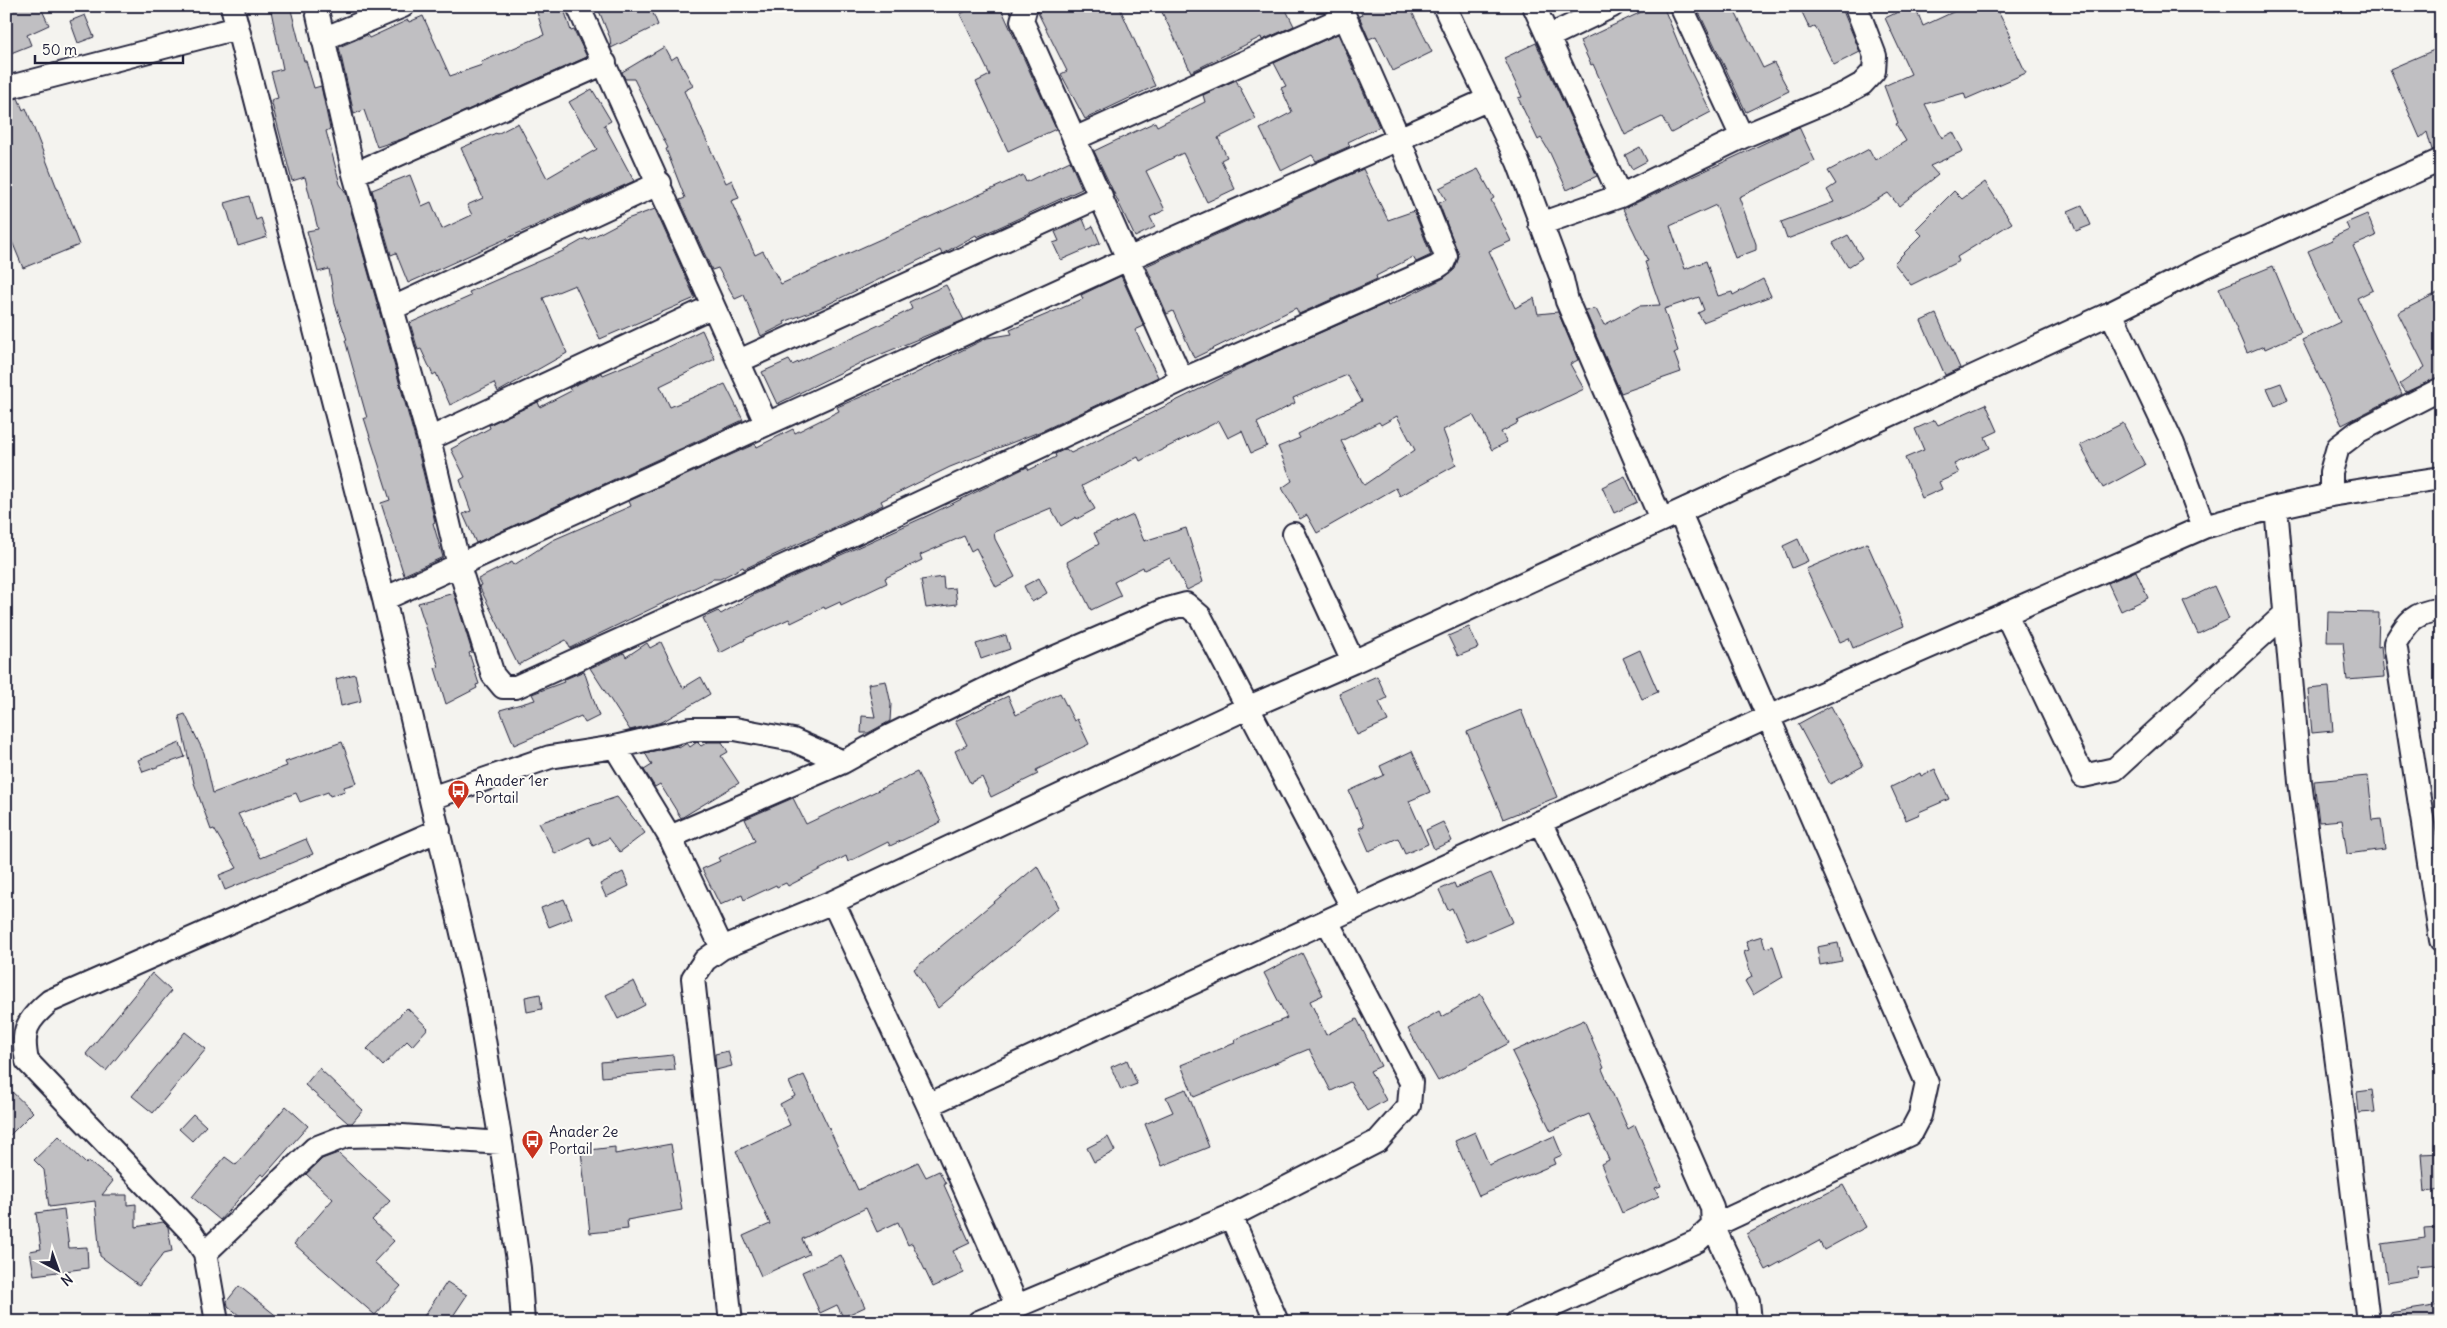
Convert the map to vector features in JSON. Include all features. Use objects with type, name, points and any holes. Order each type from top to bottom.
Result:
[{"type":"street","points":[[232,6],[384,599],[477,997],[519,1268],[523,1322]]},
{"type":"street","points":[[316,6],[354,174],[429,439],[459,566],[493,676],[503,686],[516,687],[804,557],[1182,380],[1443,263],[1446,256],[1399,138],[1345,17],[1074,140]]},
{"type":"street","points":[[323,39],[404,6]]},
{"type":"street","points":[[578,6],[660,183],[766,423]]},
{"type":"street","points":[[1026,6],[1022,21],[1074,140],[1130,258],[1182,380]]},
{"type":"street","points":[[1444,6],[1518,162],[1562,279],[1567,301],[1768,717],[1927,1083],[1920,1115],[1910,1134],[1713,1226],[1697,1241],[1517,1322]]},
{"type":"street","points":[[1534,6],[1620,196]]},
{"type":"street","points":[[1548,37],[1612,6]]},
{"type":"street","points":[[1681,6],[1742,138]]},
{"type":"street","points":[[1540,224],[1620,196],[1742,138],[1844,94],[1862,84],[1874,71],[1876,56],[1856,6]]},
{"type":"street","points":[[6,88],[237,28]]},
{"type":"street","points":[[354,174],[605,62]]},
{"type":"street","points":[[384,599],[1130,258],[1489,99]]},
{"type":"street","points":[[731,1322],[693,978],[705,960],[722,948],[833,902],[1248,707],[1353,662],[2111,313],[2205,266],[2441,160]]},
{"type":"street","points":[[393,308],[660,183]]},
{"type":"street","points":[[739,361],[1101,196]]},
{"type":"street","points":[[429,439],[714,306]]},
{"type":"street","points":[[2111,313],[2173,444],[2204,527]]},
{"type":"street","points":[[2330,495],[2332,472],[2338,447],[2359,431],[2441,389]]},
{"type":"street","points":[[928,1105],[1768,717],[2204,527],[2276,507],[2330,495],[2441,478]]},
{"type":"street","points":[[2276,507],[2300,782],[2340,1086],[2368,1322]]},
{"type":"street","points":[[1294,534],[1353,662]]},
{"type":"street","points":[[670,837],[843,762],[888,737],[1014,675],[1164,610],[1186,604],[1200,616],[1353,909]]},
{"type":"street","points":[[2441,609],[2428,611],[2407,623],[2395,643],[2441,940]]},
{"type":"street","points":[[2006,614],[2083,776],[2115,769],[2285,614]]},
{"type":"street","points":[[431,798],[550,757],[615,747],[691,729],[735,729],[793,740],[843,762]]},
{"type":"street","points":[[615,747],[670,837],[722,948]]},
{"type":"street","points":[[1540,822],[1578,902],[1712,1207],[1713,1226],[1748,1301],[1750,1322]]},
{"type":"street","points":[[217,1322],[205,1253],[191,1232],[27,1061],[23,1044],[26,1027],[35,1013],[50,1001],[438,830]]},
{"type":"street","points":[[833,902],[928,1105],[1017,1306]]},
{"type":"street","points":[[979,1322],[1231,1216],[1378,1141],[1409,1106],[1411,1082],[1327,920]]},
{"type":"street","points":[[205,1253],[315,1148],[346,1136],[388,1135],[501,1143]]},
{"type":"street","points":[[1231,1216],[1277,1322]]},
{"type":"building","points":[[6,6],[40,6],[49,25],[27,35],[31,45],[6,55]]},
{"type":"building","points":[[270,6],[290,6],[304,61],[306,61],[314,88],[321,86],[330,129],[326,131],[340,184],[346,193],[416,442],[435,522],[433,523],[443,557],[404,575],[381,503],[390,500],[364,418],[367,418],[345,340],[347,340],[335,304],[329,269],[318,272],[307,231],[318,229],[305,177],[292,181],[271,100],[278,98],[271,72],[283,69]]},
{"type":"building","points":[[535,6],[563,6],[571,31],[574,30],[587,57],[402,139],[377,147],[364,110],[354,114],[339,47],[367,35],[369,38],[408,20],[409,22],[423,16],[450,76],[482,65],[481,62],[544,35]]},
{"type":"building","points":[[597,6],[650,6],[658,25],[611,48],[610,38]]},
{"type":"building","points":[[977,6],[1000,6],[1056,129],[1008,151],[976,82],[990,75],[960,14]]},
{"type":"building","points":[[1050,6],[1119,6],[1155,86],[1085,119],[1061,74],[1067,71],[1038,13]]},
{"type":"building","points":[[1159,6],[1284,6],[1294,26],[1262,40],[1261,37],[1191,72]]},
{"type":"building","points":[[1358,6],[1409,6],[1432,52],[1393,71],[1376,36],[1369,39],[1359,16],[1362,15]]},
{"type":"building","points":[[1654,6],[1663,6],[1687,64],[1711,112],[1671,133],[1662,117],[1625,135],[1593,64],[1591,65],[1580,41]]},
{"type":"building","points":[[1696,6],[1732,6],[1763,68],[1774,63],[1789,91],[1746,112]]},
{"type":"building","points":[[1799,6],[1841,6],[1860,52],[1834,65],[1815,26],[1810,29]]},
{"type":"building","points":[[1915,6],[1923,26],[1966,6],[1995,6],[2011,36],[2009,37],[2026,73],[1966,99],[1964,93],[1925,104],[1942,138],[1953,132],[1963,151],[1930,166],[1938,175],[1899,206],[1888,193],[1851,215],[1787,239],[1781,222],[1834,202],[1827,190],[1836,184],[1828,171],[1869,149],[1875,160],[1906,141],[1896,124],[1898,123],[1884,86],[1911,74],[1885,18]]},
{"type":"building","points":[[85,15],[94,37],[78,43],[70,21]]},
{"type":"building","points":[[1338,34],[1379,127],[1348,142],[1350,146],[1316,161],[1312,155],[1281,171],[1260,129],[1292,112],[1281,88],[1286,86],[1274,63]]},
{"type":"building","points":[[1536,43],[1597,176],[1567,190],[1550,153],[1541,138],[1538,140],[1518,98],[1522,97],[1504,58]]},
{"type":"building","points":[[664,47],[671,60],[677,56],[693,86],[684,91],[726,183],[732,180],[739,198],[731,201],[755,255],[763,251],[781,284],[1023,175],[1026,182],[1070,161],[1082,189],[977,237],[976,235],[942,254],[940,250],[820,308],[784,322],[785,324],[761,336],[744,295],[735,299],[718,268],[712,270],[680,200],[685,198],[666,149],[668,148],[634,79],[625,79],[622,72]]},
{"type":"building","points":[[2441,47],[2441,147],[2432,150],[2427,132],[2420,138],[2390,69]]},
{"type":"building","points":[[1236,80],[1256,119],[1218,138],[1227,157],[1221,160],[1235,189],[1207,202],[1183,153],[1146,171],[1165,210],[1150,217],[1155,227],[1135,237],[1094,151],[1155,122],[1157,126],[1205,102],[1203,95]]},
{"type":"building","points":[[592,89],[611,121],[604,125],[634,181],[408,283],[396,253],[391,255],[372,190],[410,175],[422,206],[431,202],[442,229],[472,215],[467,205],[483,198],[461,148],[497,134],[518,123],[547,178],[597,149],[569,102]]},
{"type":"building","points":[[18,98],[23,110],[26,108],[79,245],[23,268],[6,227],[6,101]]},
{"type":"building","points":[[1799,127],[1815,161],[1739,197],[1756,244],[1756,250],[1735,258],[1716,205],[1670,226],[1685,269],[1706,261],[1718,296],[1732,292],[1733,295],[1763,279],[1771,296],[1703,322],[1698,313],[1704,310],[1699,297],[1664,309],[1678,351],[1674,353],[1681,372],[1621,393],[1585,310],[1596,309],[1604,325],[1639,306],[1660,305],[1645,262],[1648,261],[1623,209]]},
{"type":"building","points":[[1640,147],[1647,161],[1632,169],[1625,155]]},
{"type":"building","points":[[1363,169],[1388,220],[1414,211],[1431,255],[1416,262],[1413,257],[1376,276],[1377,279],[1299,314],[1296,308],[1194,358],[1173,311],[1167,314],[1146,266]]},
{"type":"building","points":[[1478,169],[1494,198],[1491,200],[1511,241],[1489,251],[1515,308],[1534,298],[1538,314],[1558,312],[1578,360],[1570,364],[1584,389],[1517,421],[1518,423],[1501,432],[1507,442],[1492,450],[1473,415],[1443,430],[1456,465],[1400,496],[1396,488],[1317,533],[1307,515],[1300,519],[1282,488],[1292,481],[1278,447],[1300,438],[1298,434],[1362,401],[1347,375],[1293,398],[1295,403],[1257,423],[1267,446],[1251,453],[1242,431],[1228,438],[1219,421],[1140,461],[1138,457],[1082,486],[1095,509],[1077,519],[1076,517],[1061,526],[1051,508],[994,532],[995,539],[1015,577],[996,587],[976,548],[971,551],[964,536],[920,555],[922,560],[885,578],[887,583],[841,605],[840,602],[825,609],[824,607],[791,623],[789,619],[744,639],[720,653],[703,618],[718,611],[721,614],[755,594],[931,514],[1027,467],[1029,470],[1056,457],[1055,454],[1066,449],[1071,453],[1252,363],[1387,303],[1388,306],[1444,278],[1455,269],[1459,256],[1439,203],[1446,200],[1439,188]],"holes":[[[1397,416],[1415,450],[1364,485],[1341,441],[1379,422],[1381,425]]]},
{"type":"building","points":[[1985,182],[2012,223],[1957,257],[1959,261],[1911,285],[1894,263],[1922,235],[1916,229],[1954,191],[1962,199]]},
{"type":"building","points":[[249,196],[256,220],[261,218],[267,237],[238,246],[225,203]]},
{"type":"building","points":[[2082,205],[2091,225],[2076,231],[2068,211]]},
{"type":"building","points":[[655,209],[695,298],[600,339],[575,285],[543,298],[567,353],[498,392],[494,383],[450,405],[436,373],[433,375],[421,349],[418,350],[410,323],[471,296],[469,292],[563,251],[586,238],[587,240],[627,219]]},
{"type":"building","points":[[2367,214],[2376,236],[2353,246],[2373,290],[2357,298],[2402,394],[2342,425],[2302,340],[2340,322],[2308,251],[2333,240],[2332,238],[2349,230],[2346,223]]},
{"type":"building","points":[[1083,219],[1087,229],[1093,226],[1100,243],[1061,260],[1053,243],[1059,241],[1055,232]]},
{"type":"building","points":[[1848,235],[1862,258],[1848,267],[1833,243]]},
{"type":"building","points":[[2273,266],[2301,333],[2265,349],[2264,346],[2247,353],[2219,288]]},
{"type":"building","points":[[1121,276],[1144,326],[1135,330],[1158,377],[1044,430],[950,467],[881,501],[883,505],[744,569],[743,567],[720,579],[713,579],[570,648],[566,640],[518,665],[479,586],[481,585],[478,579],[512,562],[514,565],[553,540],[631,506],[629,501],[755,444],[757,447],[793,429],[795,433],[839,411],[837,407],[906,378],[987,338],[1012,334],[1010,330],[1083,299],[1081,295]]},
{"type":"building","points":[[946,285],[964,320],[860,363],[777,404],[762,372],[789,360],[792,365],[879,325],[912,309],[909,302]]},
{"type":"building","points":[[2441,291],[2441,376],[2406,392],[2400,384],[2425,367],[2398,313]]},
{"type":"building","points":[[1936,314],[1960,368],[1945,375],[1921,321]]},
{"type":"building","points":[[702,330],[715,359],[660,386],[670,407],[725,384],[743,420],[476,543],[463,514],[471,511],[460,480],[465,477],[451,449],[490,428],[489,425],[538,402],[540,407],[571,391],[569,388],[602,373],[603,375],[633,364]]},
{"type":"building","points":[[2281,383],[2288,400],[2275,406],[2267,388]]},
{"type":"building","points":[[1986,404],[1998,431],[1985,437],[1990,448],[1954,464],[1959,473],[1939,482],[1942,489],[1922,498],[1905,458],[1924,450],[1915,429],[1935,420],[1938,425]]},
{"type":"building","points":[[2123,423],[2145,465],[2103,488],[2080,445]]},
{"type":"building","points":[[1625,476],[1637,502],[1614,513],[1602,487]]},
{"type":"building","points":[[1133,515],[1144,541],[1186,528],[1203,582],[1187,590],[1170,558],[1144,570],[1143,567],[1114,582],[1121,596],[1091,610],[1067,562],[1099,544],[1094,533]]},
{"type":"building","points":[[1798,539],[1808,561],[1792,568],[1783,546]]},
{"type":"building","points":[[1867,543],[1904,626],[1853,648],[1849,638],[1840,642],[1806,569]]},
{"type":"building","points":[[2136,571],[2148,598],[2121,611],[2108,583]]},
{"type":"building","points":[[943,577],[944,589],[955,588],[957,604],[926,608],[921,580]]},
{"type":"building","points":[[1039,578],[1047,593],[1032,602],[1024,586]]},
{"type":"building","points":[[2214,586],[2229,619],[2198,634],[2183,601]]},
{"type":"building","points":[[454,593],[472,652],[469,653],[479,684],[476,685],[477,688],[446,704],[435,668],[439,667],[418,603]]},
{"type":"building","points":[[2328,612],[2379,613],[2378,647],[2381,646],[2384,677],[2347,680],[2343,642],[2327,642]]},
{"type":"building","points":[[1469,627],[1478,648],[1458,656],[1448,636]]},
{"type":"building","points":[[1006,635],[1010,649],[981,659],[976,644]]},
{"type":"building","points":[[661,642],[683,688],[701,677],[710,694],[662,722],[630,730],[590,668],[624,653],[626,657],[647,643],[650,648]]},
{"type":"building","points":[[1640,650],[1658,692],[1642,699],[1623,658]]},
{"type":"building","points":[[584,671],[599,716],[585,723],[581,716],[514,745],[500,710],[535,700],[532,694],[564,682],[563,680]]},
{"type":"building","points":[[355,674],[361,701],[341,706],[336,679]]},
{"type":"building","points":[[1377,676],[1387,698],[1379,702],[1388,721],[1357,735],[1339,693]]},
{"type":"building","points":[[886,681],[891,704],[890,721],[868,733],[861,733],[862,716],[875,717],[868,684]]},
{"type":"building","points":[[2329,687],[2333,731],[2312,733],[2308,689]]},
{"type":"building","points":[[1060,693],[1074,721],[1077,719],[1089,744],[1036,770],[1038,774],[991,797],[982,777],[970,783],[955,751],[967,745],[955,721],[1008,696],[1016,715]]},
{"type":"building","points":[[1831,706],[1863,766],[1830,784],[1798,724]]},
{"type":"building","points":[[1521,710],[1557,797],[1503,819],[1467,732]]},
{"type":"building","points":[[185,714],[204,753],[213,793],[287,766],[285,762],[342,742],[357,783],[344,787],[345,791],[330,796],[328,792],[300,802],[296,793],[238,814],[261,858],[306,839],[313,854],[225,890],[219,875],[237,868],[214,829],[211,830],[194,783],[179,716]]},
{"type":"building","points":[[697,742],[701,746],[708,742],[722,742],[728,752],[721,756],[739,783],[681,818],[660,784],[655,787],[644,770],[652,765],[645,753],[677,746],[679,748],[687,743],[690,747]]},
{"type":"building","points":[[180,743],[185,757],[143,772],[138,760]]},
{"type":"building","points":[[1412,751],[1430,792],[1409,801],[1428,844],[1405,854],[1398,838],[1369,851],[1359,828],[1364,826],[1349,791],[1384,775],[1380,766]]},
{"type":"building","points":[[1935,769],[1949,799],[1906,820],[1891,787],[1920,773],[1921,776]]},
{"type":"building","points":[[917,772],[941,822],[890,846],[888,842],[848,862],[846,856],[788,886],[786,883],[777,887],[776,885],[744,900],[742,895],[720,905],[702,869],[720,861],[718,858],[755,841],[745,819],[793,798],[806,824]]},
{"type":"building","points":[[2368,776],[2373,820],[2381,819],[2385,849],[2347,854],[2342,820],[2319,822],[2314,781]]},
{"type":"building","points":[[617,797],[645,833],[620,852],[609,838],[593,846],[589,837],[555,854],[539,823]]},
{"type":"building","points":[[1443,822],[1452,841],[1434,849],[1426,830]]},
{"type":"building","points":[[1037,866],[1059,907],[938,1008],[914,969]]},
{"type":"building","points":[[623,872],[629,886],[606,897],[600,884]]},
{"type":"building","points":[[1491,873],[1513,922],[1467,942],[1452,908],[1448,910],[1439,890],[1454,883],[1456,888]]},
{"type":"building","points":[[564,899],[572,918],[549,927],[541,908]]},
{"type":"building","points":[[1762,936],[1765,948],[1773,946],[1783,977],[1753,995],[1745,981],[1752,977],[1744,952],[1749,950],[1746,941]]},
{"type":"building","points":[[1838,943],[1842,961],[1820,965],[1817,947]]},
{"type":"building","points":[[1302,953],[1323,995],[1310,1001],[1326,1035],[1357,1019],[1381,1066],[1370,1071],[1386,1100],[1367,1111],[1350,1082],[1331,1091],[1309,1049],[1194,1097],[1181,1065],[1235,1043],[1234,1040],[1287,1018],[1264,973]]},
{"type":"building","points":[[152,973],[171,991],[106,1071],[86,1054]]},
{"type":"building","points":[[634,981],[645,1005],[618,1019],[606,995]]},
{"type":"building","points":[[540,994],[542,1009],[527,1012],[525,997]]},
{"type":"building","points":[[1481,994],[1509,1043],[1438,1081],[1408,1029],[1439,1011],[1442,1017]]},
{"type":"building","points":[[407,1008],[428,1028],[412,1046],[407,1041],[383,1066],[367,1049]]},
{"type":"building","points":[[1584,1020],[1604,1068],[1602,1069],[1628,1129],[1635,1125],[1661,1186],[1655,1188],[1659,1196],[1622,1213],[1601,1164],[1609,1160],[1589,1114],[1551,1131],[1512,1052]]},
{"type":"building","points":[[185,1032],[206,1049],[153,1113],[132,1096]]},
{"type":"building","points":[[728,1051],[732,1066],[716,1070],[715,1054]]},
{"type":"building","points":[[673,1055],[675,1070],[602,1077],[601,1062]]},
{"type":"building","points":[[1127,1060],[1137,1084],[1121,1090],[1111,1067]]},
{"type":"building","points":[[319,1068],[363,1110],[352,1123],[348,1123],[305,1085]]},
{"type":"building","points":[[804,1075],[858,1190],[918,1162],[926,1177],[939,1171],[970,1243],[953,1251],[964,1273],[933,1287],[912,1243],[908,1245],[898,1222],[877,1232],[866,1208],[802,1239],[809,1254],[761,1276],[743,1236],[770,1224],[736,1151],[790,1125],[780,1104],[795,1096],[789,1082]]},
{"type":"building","points":[[6,1086],[33,1112],[6,1139]]},
{"type":"building","points":[[1186,1089],[1209,1147],[1162,1166],[1145,1124],[1173,1112],[1166,1097]]},
{"type":"building","points":[[2372,1090],[2375,1112],[2359,1113],[2357,1092]]},
{"type":"building","points":[[286,1106],[308,1126],[264,1176],[261,1174],[220,1220],[192,1197],[225,1157],[236,1165]]},
{"type":"building","points":[[193,1114],[206,1126],[192,1141],[179,1129]]},
{"type":"building","points":[[1475,1132],[1489,1165],[1554,1136],[1562,1155],[1553,1159],[1555,1164],[1479,1196],[1455,1141]]},
{"type":"building","points":[[59,1136],[86,1164],[88,1161],[113,1181],[102,1195],[127,1195],[127,1205],[136,1204],[136,1227],[163,1222],[168,1227],[172,1251],[164,1253],[139,1285],[100,1256],[95,1201],[49,1207],[44,1170],[34,1160]]},
{"type":"building","points":[[1108,1137],[1115,1151],[1094,1162],[1087,1148]]},
{"type":"building","points":[[671,1144],[682,1210],[627,1220],[628,1229],[590,1233],[581,1151],[615,1147],[615,1154]]},
{"type":"building","points":[[338,1153],[390,1201],[372,1220],[394,1241],[374,1262],[401,1286],[375,1315],[294,1244],[333,1199],[306,1174],[322,1159]]},
{"type":"building","points":[[2441,1153],[2441,1190],[2425,1192],[2422,1154]]},
{"type":"building","points":[[1843,1185],[1866,1227],[1824,1250],[1819,1241],[1766,1270],[1747,1234]]},
{"type":"building","points":[[64,1209],[69,1248],[87,1247],[88,1268],[34,1275],[30,1251],[41,1249],[36,1213]]},
{"type":"building","points":[[2441,1227],[2441,1264],[2416,1266],[2417,1277],[2387,1282],[2382,1244],[2425,1238],[2424,1228]]},
{"type":"building","points":[[841,1255],[865,1307],[843,1317],[837,1305],[820,1313],[802,1272]]},
{"type":"building","points":[[447,1282],[467,1295],[449,1322],[420,1322]]},
{"type":"building","points":[[239,1286],[284,1322],[247,1322],[228,1306],[227,1301]]},
{"type":"building","points":[[2441,1305],[2441,1322],[2390,1322],[2389,1313]]},
{"type":"place","name":"Anader 1er Portail","points":[[459,809]]},
{"type":"place","name":"Anader 2e Portail","points":[[533,1160]]}]
